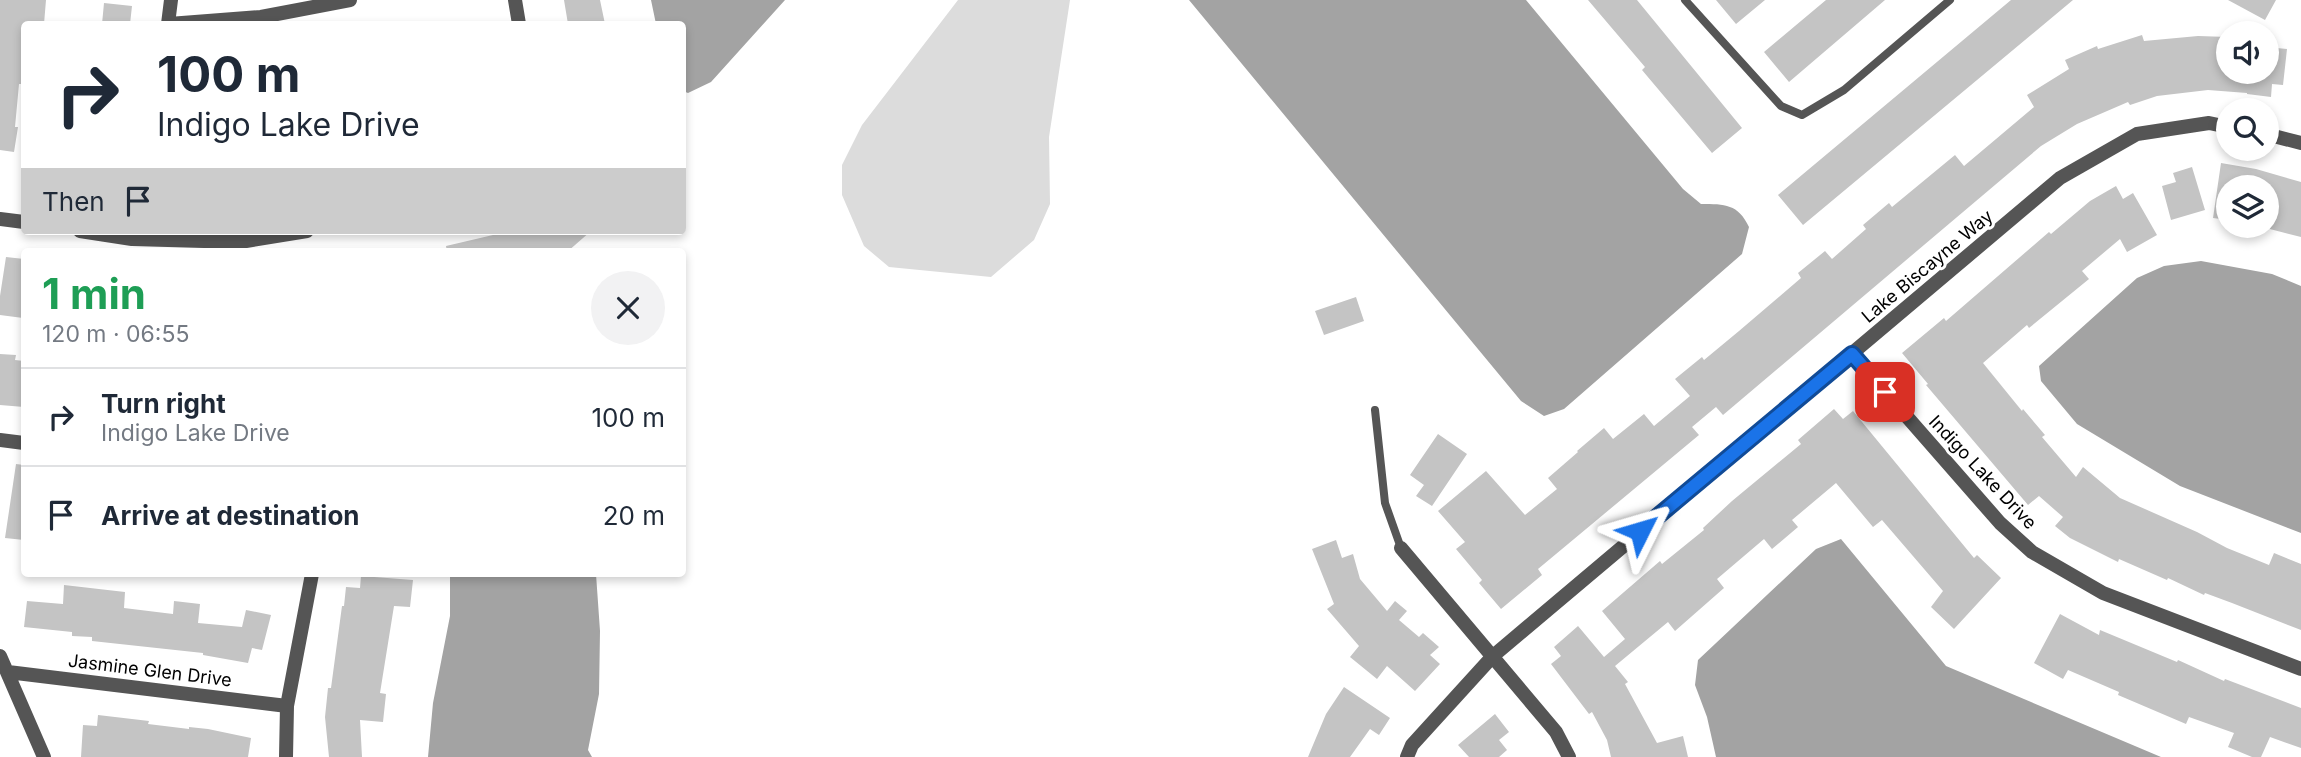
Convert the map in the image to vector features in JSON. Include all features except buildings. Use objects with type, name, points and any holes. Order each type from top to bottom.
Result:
[{"type":"street","points":[[169,21],[171,0]]},
{"type":"street","points":[[208,21],[261,17],[350,0]]},
{"type":"street","points":[[514,0],[518,21]]},
{"type":"street","name":"Lake Biscayne Way","points":[[1407,757],[1412,745],[1493,656],[2060,178],[2137,134],[2209,123],[2216,124]]},
{"type":"street","points":[[2279,137],[2301,142]]},
{"type":"street","points":[[0,219],[21,222]]},
{"type":"street","points":[[133,235],[240,242],[283,235]]},
{"type":"street","name":"Indigo Lake Drive","points":[[1852,354],[2000,523],[2032,552],[2103,593],[2301,669]]},
{"type":"street","points":[[0,440],[21,443]]},
{"type":"street","points":[[1401,548],[1556,732],[1569,757]]},
{"type":"street","points":[[286,757],[287,706],[311,577]]},
{"type":"street","points":[[0,656],[44,757]]},
{"type":"street","name":"Jasmine Glen Drive","points":[[8,672],[287,706]]},
{"type":"lane","points":[[1685,0],[1781,106],[1802,115],[1844,90],[1950,0]]},
{"type":"lane","points":[[1375,410],[1385,503],[1401,548]]},
{"type":"shaded area","points":[[651,0],[785,0],[711,82],[688,93],[686,21],[655,21]]},
{"type":"shaded area","points":[[958,0],[1070,0],[1049,137],[1050,204],[1034,240],[991,277],[889,267],[864,246],[842,195],[842,165],[862,125]]},
{"type":"shaded area","points":[[1189,0],[1526,0],[1683,189],[1701,204],[1730,207],[1745,219],[1749,227],[1742,254],[1564,409],[1544,416],[1521,401]]},
{"type":"shaded area","points":[[2201,261],[2272,274],[2301,286],[2301,533],[2180,486],[2077,424],[2041,381],[2039,366],[2137,278],[2164,266]]},
{"type":"shaded area","points":[[1841,539],[1946,666],[2161,757],[1716,757],[1707,717],[1695,685],[1698,660],[1816,549]]},
{"type":"shaded area","points":[[450,577],[596,577],[600,631],[599,694],[588,750],[592,757],[428,757],[433,703],[450,616]]},
{"type":"route","points":[[1640,531],[1852,354],[1885,392]]}]
